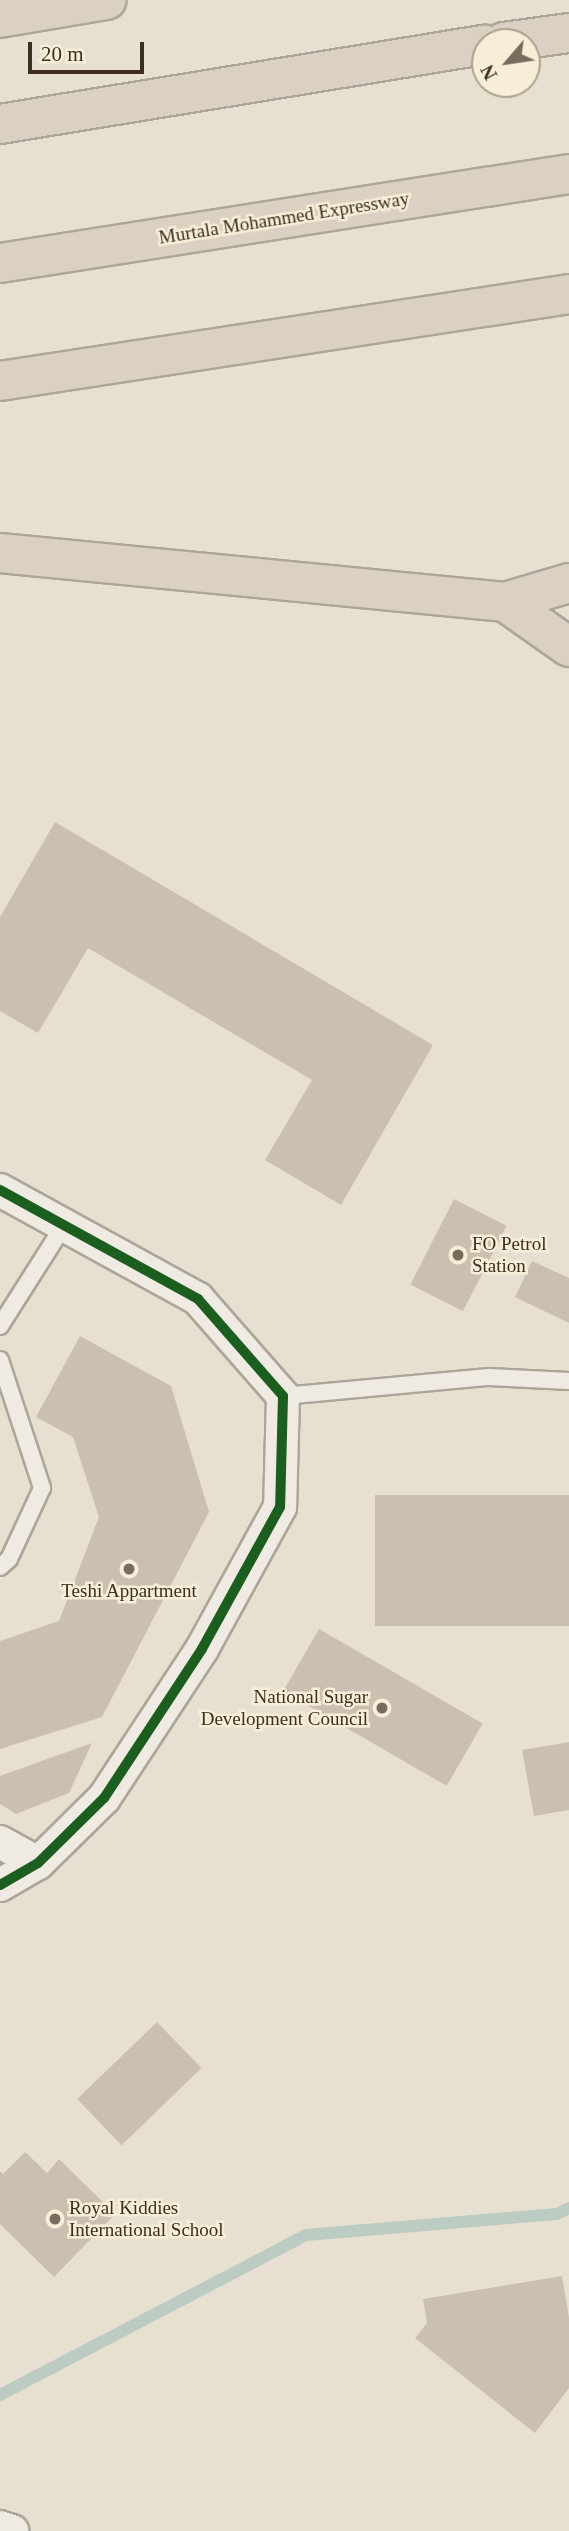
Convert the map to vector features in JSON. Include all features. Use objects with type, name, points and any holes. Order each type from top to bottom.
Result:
[{"type":"highway","points":[[0,18],[106,0]]},
{"type":"highway","points":[[541,37],[569,33]]},
{"type":"highway","points":[[0,124],[471,47]]},
{"type":"highway","name":"Murtala Mohammed Expressway","points":[[0,263],[569,174]]},
{"type":"highway","points":[[0,291],[76,250]]},
{"type":"highway","points":[[0,382],[569,294]]},
{"type":"highway","points":[[0,553],[505,602],[569,583]]},
{"type":"highway","points":[[505,602],[569,647]]},
{"type":"street","points":[[0,1190],[198,1299],[283,1396],[280,1507],[202,1648],[104,1798],[38,1863],[0,1885]]},
{"type":"street","points":[[0,1842],[38,1863]]},
{"type":"street","points":[[0,2527],[12,2531]]},
{"type":"lane","points":[[0,1326],[64,1225]]},
{"type":"lane","points":[[0,1360],[42,1488],[9,1559],[0,1567]]},
{"type":"lane","points":[[283,1396],[489,1377],[569,1381]]},
{"type":"building","points":[[55,822],[433,1045],[341,1205],[265,1160],[312,1080],[88,948],[38,1033],[0,1011],[0,917]]},
{"type":"building","name":"FO Petrol Station","points":[[454,1199],[507,1226],[463,1311],[410,1285]]},
{"type":"building","name":"FO Petrol Station","points":[[532,1261],[569,1278],[569,1323],[515,1297]]},
{"type":"building","name":"Teshi Appartment","points":[[80,1336],[171,1386],[209,1512],[102,1717],[0,1749],[0,1641],[59,1621],[99,1517],[73,1437],[36,1417]]},
{"type":"building","points":[[375,1495],[569,1495],[569,1626],[375,1626]]},
{"type":"building","name":"National Sugar Development Council","points":[[319,1629],[483,1724],[447,1786],[283,1691]]},
{"type":"building","points":[[569,1742],[569,1810],[534,1816],[522,1750]]},
{"type":"building","points":[[92,1743],[69,1793],[16,1814],[0,1804],[0,1776]]},
{"type":"building","points":[[157,2022],[201,2068],[122,2145],[77,2099]]},
{"type":"building","name":"Royal Kiddies International School","points":[[25,2152],[47,2173],[59,2159],[115,2214],[54,2277],[0,2224],[0,2171],[3,2174]]},
{"type":"building","points":[[562,2276],[569,2318],[569,2388],[535,2433],[415,2338],[427,2323],[423,2299]]},
{"type":"waterway","points":[[0,2395],[306,2235],[557,2214],[569,2208]]},
{"type":"cycle path","points":[[0,1190],[198,1299],[283,1396],[280,1507],[202,1649],[104,1798],[38,1863],[0,1885]]},
{"type":"place","name":"FO Petrol Station","points":[[458,1255]]},
{"type":"place","name":"Teshi Appartment","points":[[129,1569]]},
{"type":"place","name":"National Sugar Development Council","points":[[382,1708]]},
{"type":"place","name":"Royal Kiddies International School","points":[[55,2219]]}]
